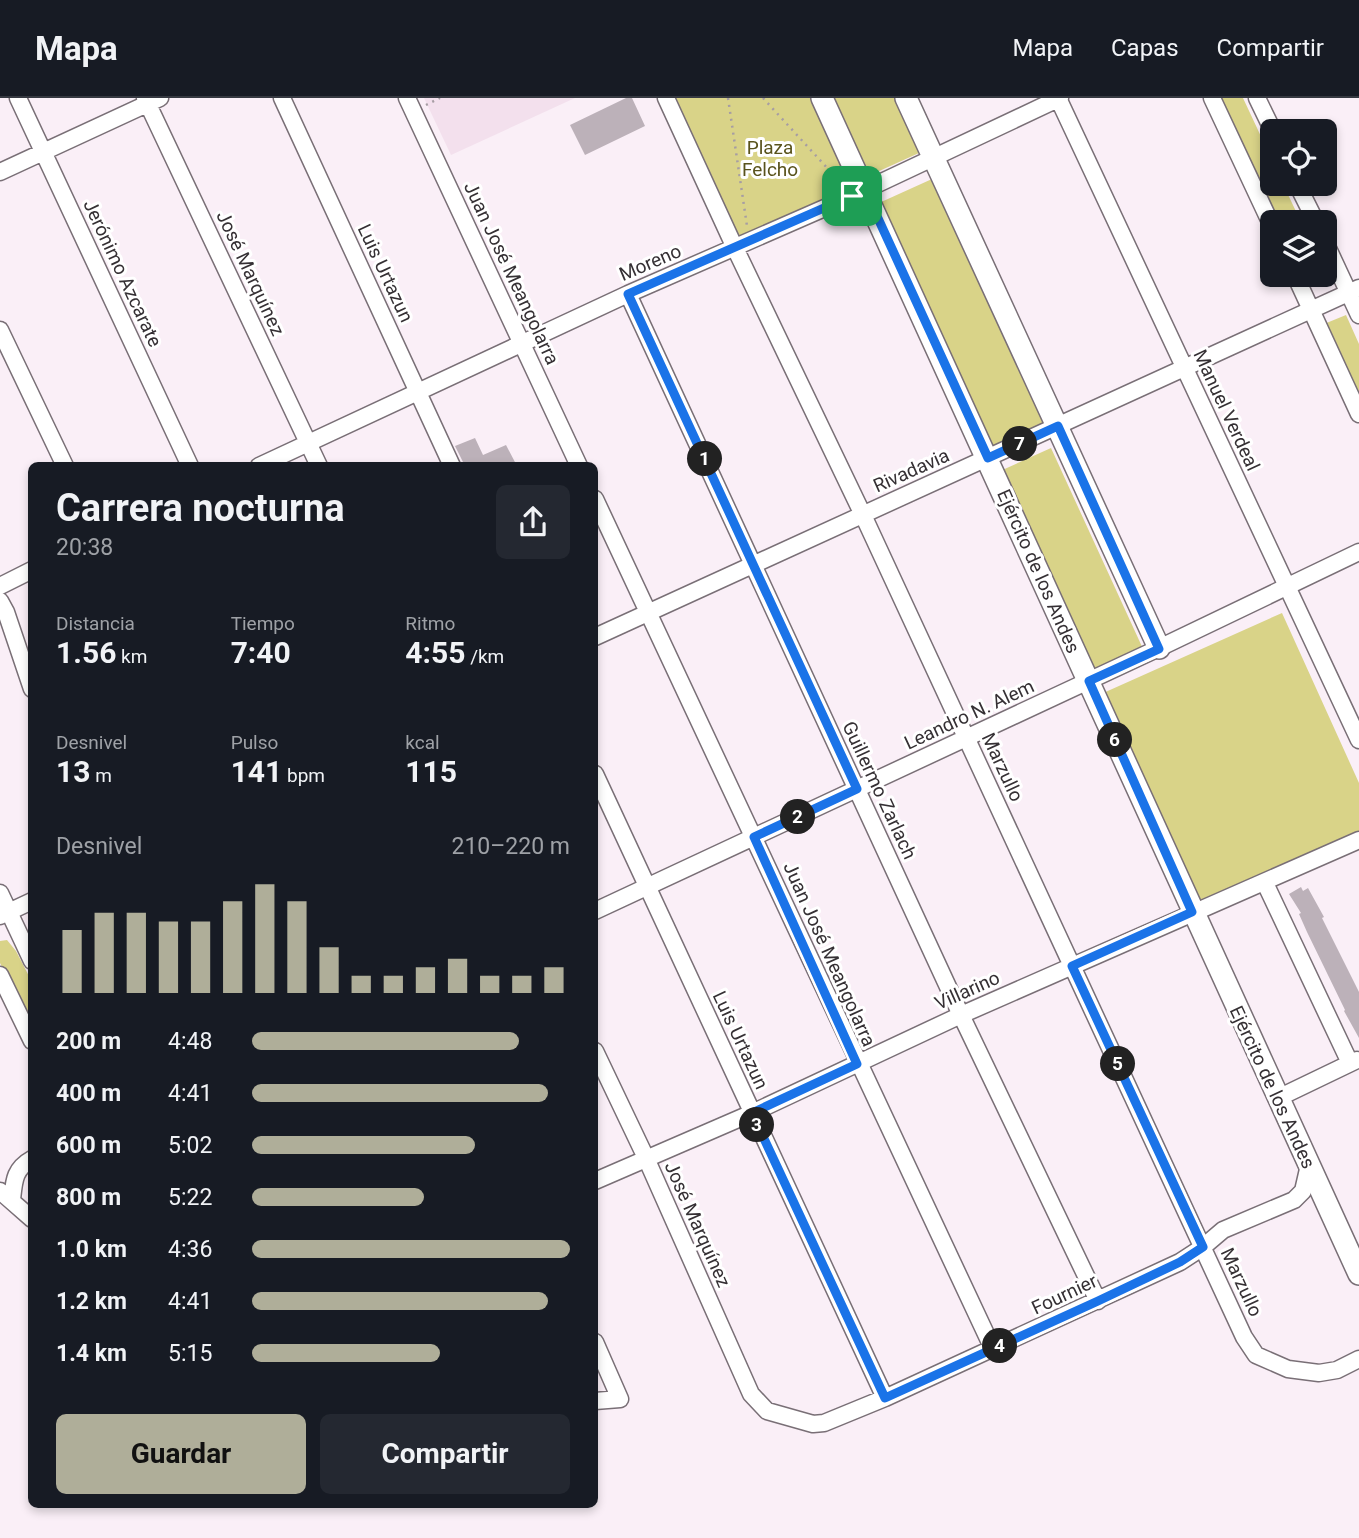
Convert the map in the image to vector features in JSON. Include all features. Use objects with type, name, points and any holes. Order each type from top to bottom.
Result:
[{"type":"street","name":"Jerónimo Azcarate","points":[[18,98],[188,462]]},
{"type":"street","name":"Luis Urtazun","points":[[282,98],[450,462]]},
{"type":"street","name":"Juan José Meangolarra","points":[[407,98],[577,462]]},
{"type":"street","name":"Marzullo","points":[[666,98],[742,244],[863,515],[1244,1337],[1256,1355],[1288,1369],[1319,1373],[1337,1370],[1359,1359]]},
{"type":"street","name":"Ejército de los Andes","points":[[822,98],[859,193],[988,458],[1192,912],[1359,1273]]},
{"type":"street","points":[[906,98],[1159,649]]},
{"type":"street","name":"Moreno","points":[[267,462],[628,294],[859,193],[1058,98]]},
{"type":"street","name":"Manuel Verdeal","points":[[1058,98],[1359,740]]},
{"type":"street","points":[[1212,98],[1264,210]]},
{"type":"street","points":[[1257,98],[1267,119]]},
{"type":"street","points":[[0,172],[151,100]]},
{"type":"street","name":"José Marquínez","points":[[151,100],[316,462]]},
{"type":"street","points":[[1337,262],[1354,291],[1359,315]]},
{"type":"street","points":[[1301,287],[1359,414]]},
{"type":"street","name":"Rivadavia","points":[[598,636],[1354,291]]},
{"type":"street","name":"Guillermo Zarlach","points":[[628,294],[961,1015],[1098,1301]]},
{"type":"street","points":[[0,330],[63,462]]},
{"type":"street","name":"Juan José Meangolarra","points":[[598,505],[857,1064],[993,1349]]},
{"type":"street","name":"Leandro N. Alem","points":[[598,910],[1159,649],[1359,552]]},
{"type":"street","points":[[0,586],[28,572]]},
{"type":"street","points":[[0,601],[28,677]]},
{"type":"street","name":"Luis Urtazun","points":[[598,781],[885,1398]]},
{"type":"street","name":"Villarino","points":[[598,1180],[752,1113],[961,1015],[1359,840]]},
{"type":"street","points":[[1265,883],[1354,1061],[1278,1098]]},
{"type":"street","points":[[0,893],[4,914],[28,954]]},
{"type":"street","points":[[4,914],[28,903]]},
{"type":"street","points":[[0,975],[28,1033]]},
{"type":"street","name":"José Marquínez","points":[[598,1057],[751,1394],[767,1411]]},
{"type":"street","points":[[28,1161],[19,1167],[6,1196],[28,1215]]},
{"type":"street","name":"Fournier","points":[[767,1411],[813,1424],[824,1423],[993,1349],[1180,1262],[1223,1230],[1293,1200],[1303,1191],[1309,1165]]},
{"type":"street","points":[[598,1349],[620,1399],[598,1401]]},
{"type":"path","points":[[728,98],[742,244]]},
{"type":"path","points":[[763,98],[859,193]]},
{"type":"shaded area","points":[[424,98],[575,98],[451,155]]},
{"type":"green space","name":"Plaza Felcho","points":[[675,98],[816,98],[856,185],[740,238]]},
{"type":"green space","points":[[830,98],[894,98],[919,153],[866,177]]},
{"type":"green space","points":[[1217,98],[1243,98],[1260,134],[1260,192]]},
{"type":"green space","points":[[932,179],[1043,423],[990,447],[879,203]]},
{"type":"green space","points":[[1262,196],[1289,196],[1295,210],[1268,210]]},
{"type":"green space","points":[[1346,315],[1359,344],[1359,402],[1324,324]]},
{"type":"green space","points":[[1051,448],[1144,651],[1091,675],[998,472]]},
{"type":"green space","points":[[1282,613],[1359,783],[1359,835],[1198,907],[1101,694]]},
{"type":"green space","points":[[7,940],[28,974],[28,1021],[0,963],[0,941]]},
{"type":"building","points":[[626,98],[632,98],[645,126],[585,155],[570,125]]},
{"type":"building","points":[[475,438],[483,455],[506,445],[515,462],[463,462],[455,446]]},
{"type":"building","points":[[1301,887],[1303,891],[1308,888],[1359,992],[1359,1038],[1307,932],[1299,914],[1301,913],[1289,894]]},
{"type":"route","points":[[865,190],[988,458],[1058,426],[1159,649],[1089,681],[1192,912],[1072,966],[1203,1247],[1180,1262],[1098,1301],[885,1398],[752,1113],[857,1064],[754,837],[857,789],[628,294],[852,196],[865,190]]}]
